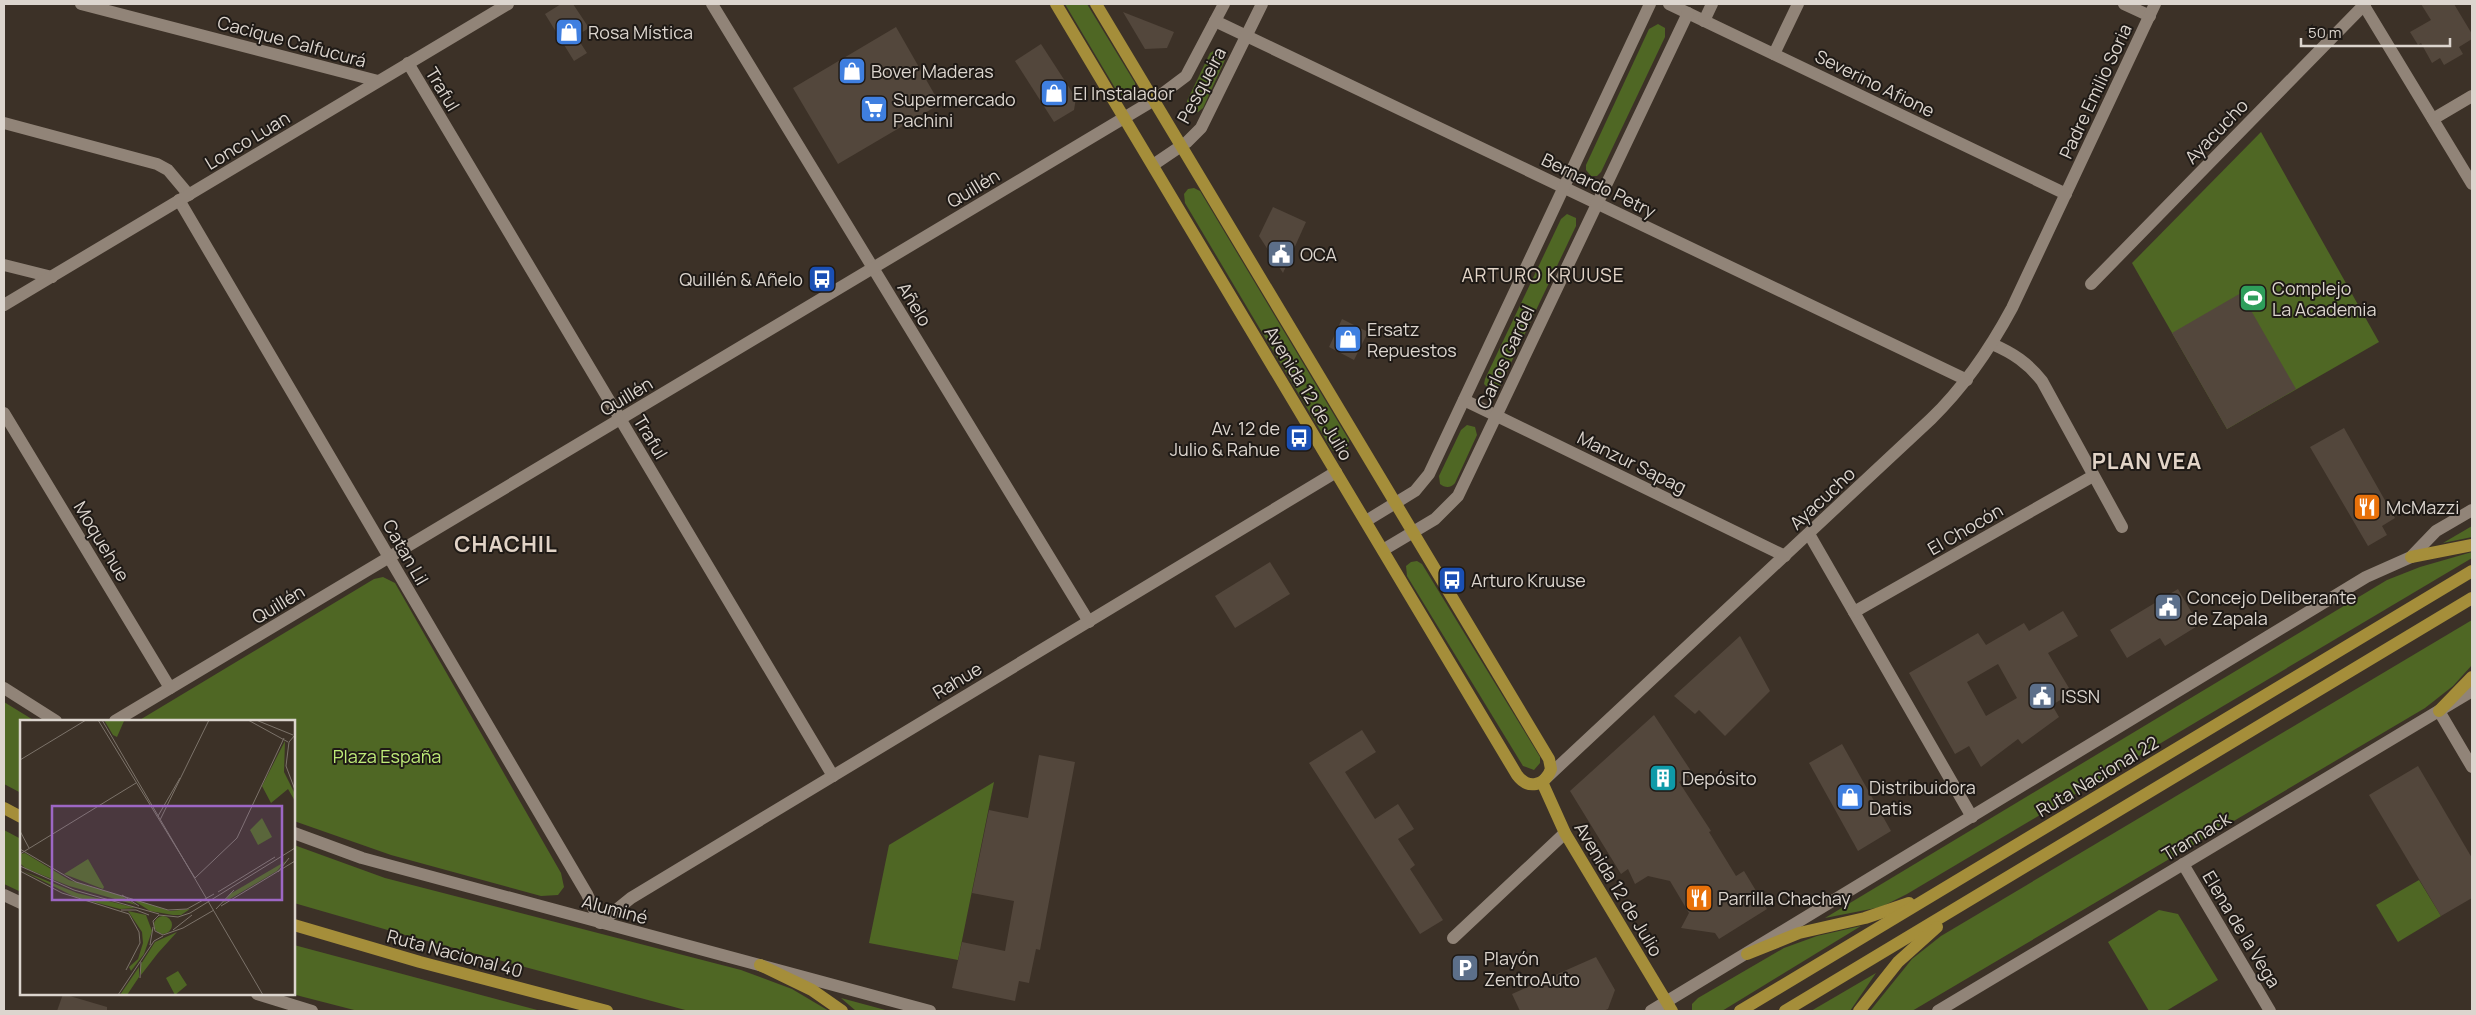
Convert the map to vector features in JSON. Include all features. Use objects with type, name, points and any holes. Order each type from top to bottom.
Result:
[{"type":"main road","name":"Avenida 12 de Julio","points":[[1056,4],[1517,775],[1526,784],[1542,782],[1551,769],[1549,758],[1096,4]]},
{"type":"main road","points":[[2411,557],[2472,545]]},
{"type":"main road","name":"Ruta Nacional 22","points":[[1740,1011],[2472,571]]},
{"type":"main road","points":[[1785,1011],[2472,598]]},
{"type":"main road","points":[[2439,711],[2472,677]]},
{"type":"main road","name":"Avenida 12 de Julio","points":[[1542,782],[1565,833],[1670,1007]]},
{"type":"main road","points":[[4,808],[20,816]]},
{"type":"main road","points":[[1747,954],[1799,933],[1865,918],[1935,894]]},
{"type":"main road","points":[[1859,1011],[1898,962],[1960,906]]},
{"type":"main road","name":"Ruta Nacional 40","points":[[295,925],[420,962],[607,1011]]},
{"type":"main road","points":[[760,965],[812,990],[842,1011]]},
{"type":"street","name":"Cacique Calfucurá","points":[[81,4],[127,10],[378,81]]},
{"type":"street","name":"Lonco Luan","points":[[4,305],[508,4]]},
{"type":"street","name":"Añelo","points":[[712,4],[1088,622]]},
{"type":"street","name":"Pesqueira","points":[[1154,100],[1186,76],[1224,4]]},
{"type":"street","name":"Pesqueira","points":[[1152,165],[1181,146],[1201,128],[1262,4]]},
{"type":"street","name":"Carlos Gardel","points":[[1366,521],[1415,491],[1426,480],[1650,4]]},
{"type":"street","name":"Severino Afione","points":[[1669,4],[2066,194]]},
{"type":"street","points":[[1704,21],[1712,4]]},
{"type":"street","points":[[1774,54],[1798,4]]},
{"type":"street","points":[[2124,4],[2150,16]]},
{"type":"street","name":"Padre Emilio Soria","points":[[2066,194],[2156,4]]},
{"type":"street","points":[[2364,4],[2472,184]]},
{"type":"street","name":"Ayacucho","points":[[2091,284],[2364,4]]},
{"type":"street","name":"Carlos Gardel","points":[[1383,550],[1435,519],[1452,505],[1462,488],[1688,12]]},
{"type":"street","name":"Bernardo Petry","points":[[1215,21],[1967,380]]},
{"type":"street","name":"Traful","points":[[408,63],[832,776]]},
{"type":"street","points":[[2433,119],[2472,96]]},
{"type":"street","name":"Quillén","points":[[117,720],[1154,100]]},
{"type":"street","name":"Catan Lil","points":[[4,124],[157,164],[168,170],[390,558],[587,894],[600,923]]},
{"type":"street","name":"Ayacucho","points":[[1542,782],[1931,419],[1967,380],[1992,344],[2066,194]]},
{"type":"street","points":[[4,265],[52,277]]},
{"type":"street","points":[[1992,344],[2018,357],[2031,367],[2042,381],[2122,527]]},
{"type":"street","name":"Manzur Sapag","points":[[1464,400],[1785,556]]},
{"type":"street","name":"Moquehue","points":[[4,413],[170,688]]},
{"type":"street","name":"Rahue","points":[[600,923],[631,898],[1336,472]]},
{"type":"street","name":"El Chocón","points":[[1854,612],[2094,476]]},
{"type":"street","points":[[1651,1011],[1670,1007],[1747,954],[2366,577],[2411,557],[2436,531],[2472,510]]},
{"type":"street","points":[[1809,534],[1972,817]]},
{"type":"street","points":[[4,688],[54,720]]},
{"type":"street","name":"Trannack","points":[[1938,1011],[2472,691]]},
{"type":"street","points":[[2439,711],[2472,767]]},
{"type":"street","points":[[1453,938],[1565,833]]},
{"type":"street","name":"Aluminé","points":[[295,834],[362,858],[930,1011]]},
{"type":"street","name":"Elena de la Vega","points":[[2183,864],[2270,1011]]},
{"type":"street","points":[[4,895],[20,903]]},
{"type":"street","points":[[260,995],[312,1011]]},
{"type":"green space","points":[[1065,4],[1087,4],[1135,83],[1135,90],[1132,94],[1123,96],[1118,93]]},
{"type":"green space","points":[[1658,24],[1665,28],[1665,37],[1601,172],[1597,176],[1591,176],[1586,170],[1586,165],[1649,29]]},
{"type":"green space","points":[[1215,50],[1222,52],[1225,60],[1203,108],[1198,112],[1192,112],[1188,109],[1187,101],[1210,53]]},
{"type":"green space","name":"Complejo La Academia","points":[[2261,132],[2379,342],[2227,429],[2132,263]]},
{"type":"green space","points":[[1194,188],[1200,191],[1349,440],[1348,449],[1344,452],[1338,453],[1332,450],[1185,203],[1184,194],[1188,189]]},
{"type":"green space","points":[[1567,214],[1576,218],[1576,226],[1500,386],[1496,390],[1490,390],[1484,384],[1485,379],[1561,219]]},
{"type":"green space","points":[[1467,425],[1475,427],[1477,435],[1455,483],[1450,487],[1444,486],[1440,484],[1439,476],[1461,430]]},
{"type":"green space","points":[[2472,526],[2472,537],[2443,543]]},
{"type":"green space","points":[[2472,552],[2472,558],[1907,894],[1881,907],[1825,918],[2387,580],[2420,567]]},
{"type":"green space","points":[[1417,561],[1422,564],[1540,757],[1540,763],[1534,770],[1523,766],[1407,576],[1406,566],[1411,562]]},
{"type":"green space","name":"Plaza España","points":[[383,577],[395,583],[561,873],[564,887],[558,895],[541,896],[391,855],[295,821],[295,720],[140,720],[374,579]]},
{"type":"green space","points":[[2472,620],[2472,665],[2453,686],[2425,708],[1912,1011],[1870,1011],[1912,959],[1941,936]]},
{"type":"green space","points":[[4,702],[33,720],[20,720],[20,792],[4,784]]},
{"type":"green space","points":[[994,782],[958,960],[869,943],[889,845]]},
{"type":"green space","points":[[4,830],[20,838],[20,892],[4,884]]},
{"type":"green space","points":[[295,845],[385,878],[741,970],[792,989],[829,1011],[689,1011],[405,935],[295,903]]},
{"type":"green space","points":[[2419,880],[2441,916],[2398,942],[2376,905]]},
{"type":"green space","points":[[2159,910],[2178,914],[2218,980],[2166,1011],[2149,1011],[2108,942]]},
{"type":"green space","points":[[1861,926],[1722,1011],[1692,1011],[1692,1004],[1698,998],[1784,948],[1817,936]]},
{"type":"green space","points":[[295,945],[541,1011],[358,1011],[295,995]]},
{"type":"green space","points":[[1876,973],[1850,1011],[1811,1011]]},
{"type":"green space","points":[[841,998],[889,1011],[856,1011]]},
{"type":"building","name":"Rosa Mística","points":[[561,4],[573,4],[589,28],[576,36],[587,53],[574,61],[545,14]]},
{"type":"building","points":[[2421,4],[2454,4],[2472,34],[2472,39],[2459,47],[2463,54],[2444,65],[2440,58],[2432,63],[2421,43],[2418,45],[2410,32],[2431,20]]},
{"type":"building","points":[[1123,12],[1174,32],[1167,48],[1145,49]]},
{"type":"building","name":"Supermercado Pachini","points":[[896,27],[940,104],[838,164],[793,88]]},
{"type":"building","points":[[1041,44],[1076,98],[1074,110],[1054,122],[1015,61]]},
{"type":"building","name":"OCA","points":[[1273,207],[1306,222],[1283,273],[1259,236]]},
{"type":"building","points":[[2241,293],[2296,389],[2227,429],[2172,333]]},
{"type":"building","name":"Ersatz Repuestos","points":[[1342,319],[1368,332],[1354,360],[1329,347]]},
{"type":"building","points":[[2344,428],[2395,518],[2382,526],[2387,535],[2368,546],[2310,447]]},
{"type":"building","points":[[1270,562],[1290,594],[1235,628],[1215,596]]},
{"type":"building","name":"Concejo Deliberante de Zapala","points":[[2178,589],[2199,625],[2165,646],[2160,638],[2127,658],[2110,630]]},
{"type":"building","name":"ISSN","points":[[2063,611],[2078,636],[2048,653],[2072,693],[2052,705],[2059,717],[2022,744],[2018,739],[1981,767],[1969,746],[1955,754],[1909,673],[1978,633],[1986,645],[2024,623],[2029,631]],"holes":[[[1998,664],[2017,698],[1986,716],[1967,682]]]},
{"type":"building","points":[[1740,636],[1770,691],[1725,736],[1699,710],[1695,714],[1674,696]]},
{"type":"building","points":[[1654,715],[1693,774],[1679,782],[1711,831],[1709,832],[1736,876],[1744,871],[1767,909],[1719,939],[1715,933],[1681,928],[1689,913],[1670,881],[1648,876],[1635,884],[1628,869],[1621,874],[1570,791]]},
{"type":"building","points":[[1362,730],[1376,752],[1345,772],[1375,819],[1398,804],[1414,829],[1398,839],[1415,865],[1410,869],[1443,920],[1420,934],[1309,763]]},
{"type":"building","name":"Distribuidora Datis","points":[[1842,744],[1891,831],[1858,851],[1809,763]]},
{"type":"building","points":[[1039,755],[1075,762],[1040,950],[1036,949],[1029,983],[1019,981],[1015,1001],[952,988],[962,942],[1005,951],[1014,901],[972,893],[989,810],[1028,818]]},
{"type":"building","points":[[2418,766],[2472,858],[2472,898],[2441,916],[2369,795]]},
{"type":"building","points":[[1596,957],[1615,990],[1608,1009],[1603,1011],[1520,1011],[1512,994]]},
{"type":"building","points":[[63,995],[107,1007],[107,1011],[57,1011]]},
{"type":"place","name":"Rosa Mística","points":[[569,32]]},
{"type":"place","name":"Bover Maderas","points":[[852,71]]},
{"type":"place","name":"El Instalador","points":[[1054,93]]},
{"type":"place","name":"Supermercado Pachini","points":[[874,109]]},
{"type":"place","name":"OCA","points":[[1281,254]]},
{"type":"place","name":"Quillén & Añelo","points":[[822,279]]},
{"type":"place","name":"Complejo La Academia","points":[[2253,298]]},
{"type":"place","name":"Ersatz Repuestos","points":[[1348,339]]},
{"type":"place","name":"Av. 12 de Julio & Rahue","points":[[1299,438]]},
{"type":"place","name":"McMazzi","points":[[2367,507]]},
{"type":"place","name":"Arturo Kruuse","points":[[1452,580]]},
{"type":"place","name":"Concejo Deliberante de Zapala","points":[[2168,607]]},
{"type":"place","name":"ISSN","points":[[2042,696]]},
{"type":"place","name":"Depósito","points":[[1663,778]]},
{"type":"place","name":"Distribuidora Datis","points":[[1850,797]]},
{"type":"place","name":"Parrilla Chachay","points":[[1699,898]]},
{"type":"place","name":"Playón ZentroAuto","points":[[1465,968]]},
{"type":"district","name":"ARTURO KRUUSE","points":[[1543,275]]},
{"type":"district","name":"PLAN VEA","points":[[2147,461]]},
{"type":"district","name":"CHACHIL","points":[[506,544]]}]
